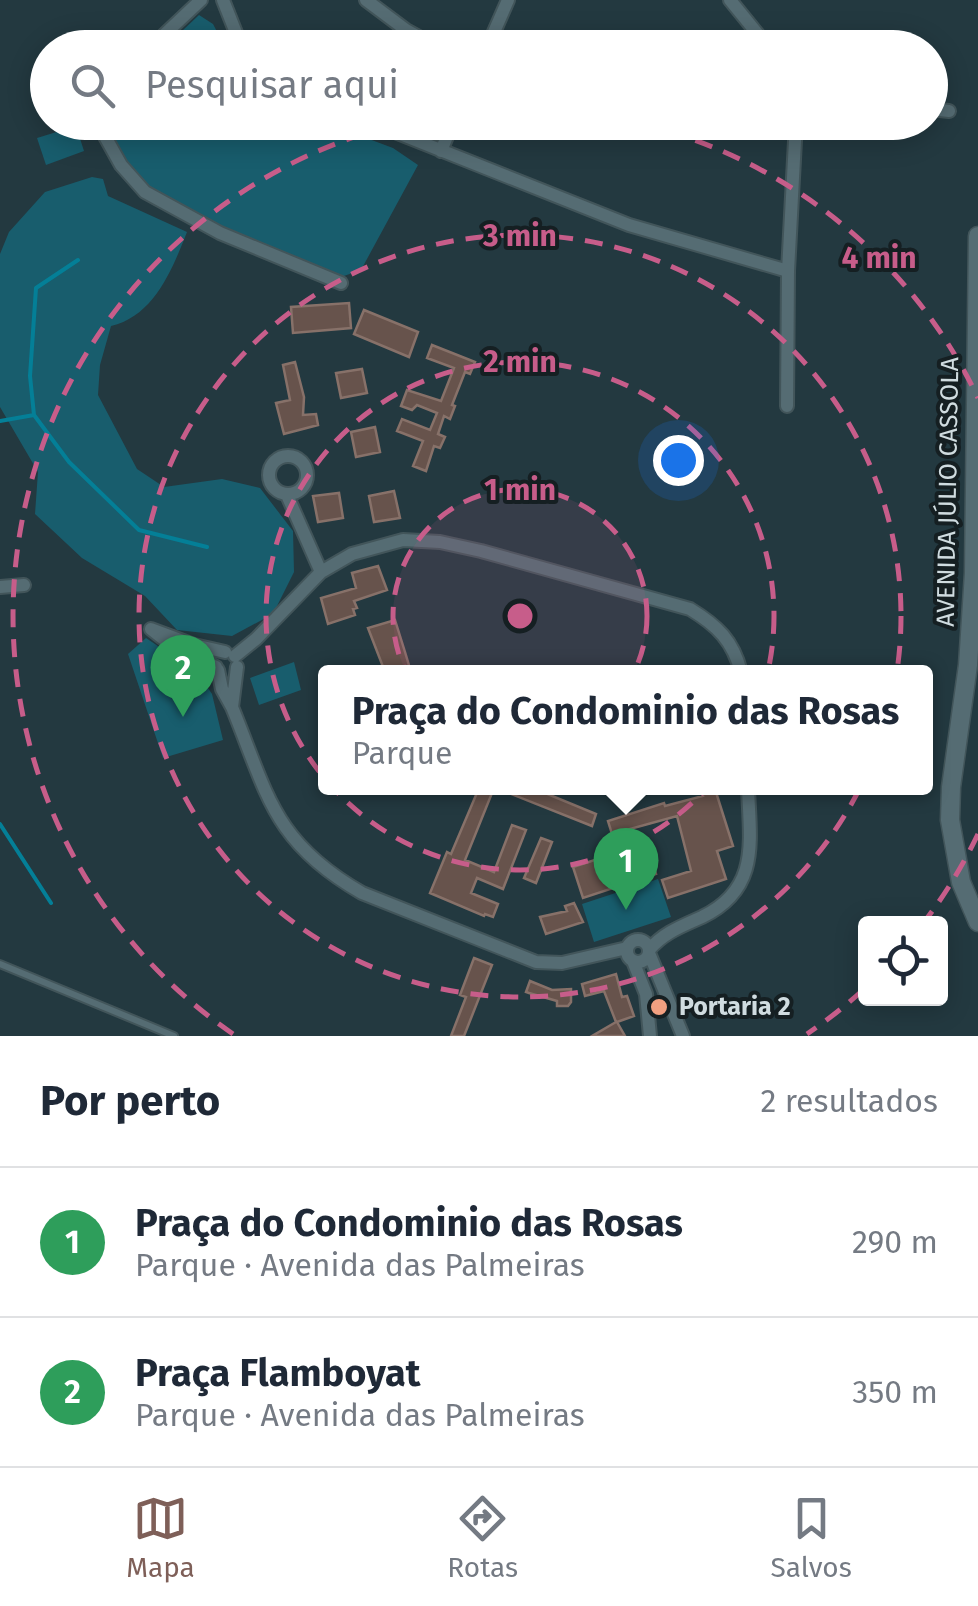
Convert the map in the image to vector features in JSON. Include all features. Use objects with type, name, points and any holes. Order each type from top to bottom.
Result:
[{"type":"main road","name":"AVENIDA JÚLIO CASSOLA","points":[[978,236],[974,572],[950,820],[960,882],[978,922]]},
{"type":"street","points":[[169,30],[201,0]]},
{"type":"street","points":[[223,0],[235,30]]},
{"type":"street","points":[[366,0],[406,30]]},
{"type":"street","points":[[495,30],[508,0]]},
{"type":"street","points":[[730,0],[754,30]]},
{"type":"street","points":[[108,140],[121,165],[146,192],[220,233],[341,283]]},
{"type":"street","points":[[413,140],[629,224],[788,271]]},
{"type":"street","points":[[440,151],[445,140]]},
{"type":"street","points":[[787,406],[788,271],[795,140]]},
{"type":"street","points":[[287,495],[320,572]]},
{"type":"street","points":[[232,659],[151,630],[175,648],[228,674],[232,659],[256,640],[320,572],[352,554],[403,540],[468,548],[690,609],[726,636],[739,665]]},
{"type":"street","points":[[0,588],[24,585]]},
{"type":"street","points":[[232,659],[232,707]]},
{"type":"street","points":[[217,668],[262,786],[283,825],[300,849],[342,882],[536,962],[562,964],[630,955]]},
{"type":"street","points":[[649,951],[668,933],[718,909],[738,888],[750,857],[748,795]]},
{"type":"street","points":[[630,955],[638,940],[649,951],[684,1036]]},
{"type":"street","points":[[630,955],[646,994],[650,1036]]},
{"type":"lane","points":[[0,964],[174,1036]]},
{"type":"lane","points":[[646,994],[664,988]]},
{"type":"shaded area","points":[[199,15],[216,30],[183,30]]},
{"type":"shaded area","points":[[38,140],[80,140],[84,151],[46,165]]},
{"type":"shaded area","points":[[113,140],[372,140],[393,148],[418,165],[361,270],[341,277],[198,220],[149,188]]},
{"type":"shaded area","points":[[92,177],[103,179],[108,196],[187,232],[160,290],[139,312],[111,326],[100,365],[98,395],[137,469],[164,487],[222,479],[260,488],[293,531],[294,572],[273,614],[232,636],[177,630],[145,596],[82,558],[35,514],[38,472],[0,407],[0,254],[9,232],[45,192]]},
{"type":"shaded area","points":[[146,638],[198,673],[212,694],[223,740],[163,758],[128,654]]},
{"type":"shaded area","points":[[294,662],[301,690],[259,705],[250,678]]},
{"type":"shaded area","points":[[658,879],[671,917],[594,942],[582,904]]},
{"type":"building","points":[[349,303],[351,328],[293,333],[291,307]]},
{"type":"building","points":[[364,310],[418,332],[409,357],[354,334]]},
{"type":"building","points":[[432,345],[475,362],[470,374],[465,372],[450,419],[444,416],[438,434],[445,437],[440,448],[434,446],[426,471],[413,466],[423,441],[397,431],[402,419],[430,430],[437,413],[417,405],[412,410],[401,406],[407,390],[441,401],[454,368],[427,358]]},
{"type":"building","points":[[295,362],[304,397],[303,415],[316,414],[318,425],[284,434],[276,403],[290,400],[283,365]]},
{"type":"building","points":[[362,369],[367,393],[341,398],[336,373]]},
{"type":"building","points":[[375,427],[380,452],[356,457],[351,432]]},
{"type":"building","points":[[394,491],[400,518],[374,522],[369,496]]},
{"type":"building","points":[[339,493],[343,518],[318,522],[313,496]]},
{"type":"building","points":[[378,566],[387,590],[354,601],[355,615],[328,624],[321,598],[356,588],[352,573]]},
{"type":"building","points":[[395,620],[409,665],[382,665],[368,628]]},
{"type":"building","points":[[476,795],[491,795],[465,860],[494,872],[512,825],[526,830],[503,889],[477,878],[471,893],[498,904],[493,917],[430,893],[447,852],[451,854]]},
{"type":"building","points":[[514,795],[550,795],[596,814],[592,826]]},
{"type":"building","points":[[717,795],[733,846],[717,851],[726,879],[668,898],[662,880],[691,871],[677,816],[612,834],[608,821],[664,803],[665,806]]},
{"type":"building","points":[[541,838],[552,842],[536,883],[524,878]]},
{"type":"building","points":[[647,843],[656,874],[583,898],[573,867]]},
{"type":"building","points":[[574,903],[583,922],[546,934],[540,917],[567,911],[565,906]]},
{"type":"building","points":[[474,958],[492,965],[464,1036],[451,1036],[466,997],[460,995]]},
{"type":"building","points":[[616,974],[622,997],[627,996],[634,1016],[617,1022],[625,1036],[592,1036],[616,1022],[604,991],[585,996],[582,984]]},
{"type":"building","points":[[530,981],[552,990],[571,989],[571,1002],[568,1006],[557,1006],[557,1001],[526,992]]},
{"type":"waterway","points":[[78,260],[36,288],[30,376],[34,415],[69,462],[139,530],[207,547]]},
{"type":"waterway","points":[[0,421],[34,415]]},
{"type":"waterway","points":[[0,824],[51,903]]},
{"type":"place","name":"Praça Flamboyat","points":[[183,717]]},
{"type":"place","name":"Praça do Condominio das Rosas","points":[[626,910]]},
{"type":"place","name":"Portaria 2","points":[[659,1007]]}]
